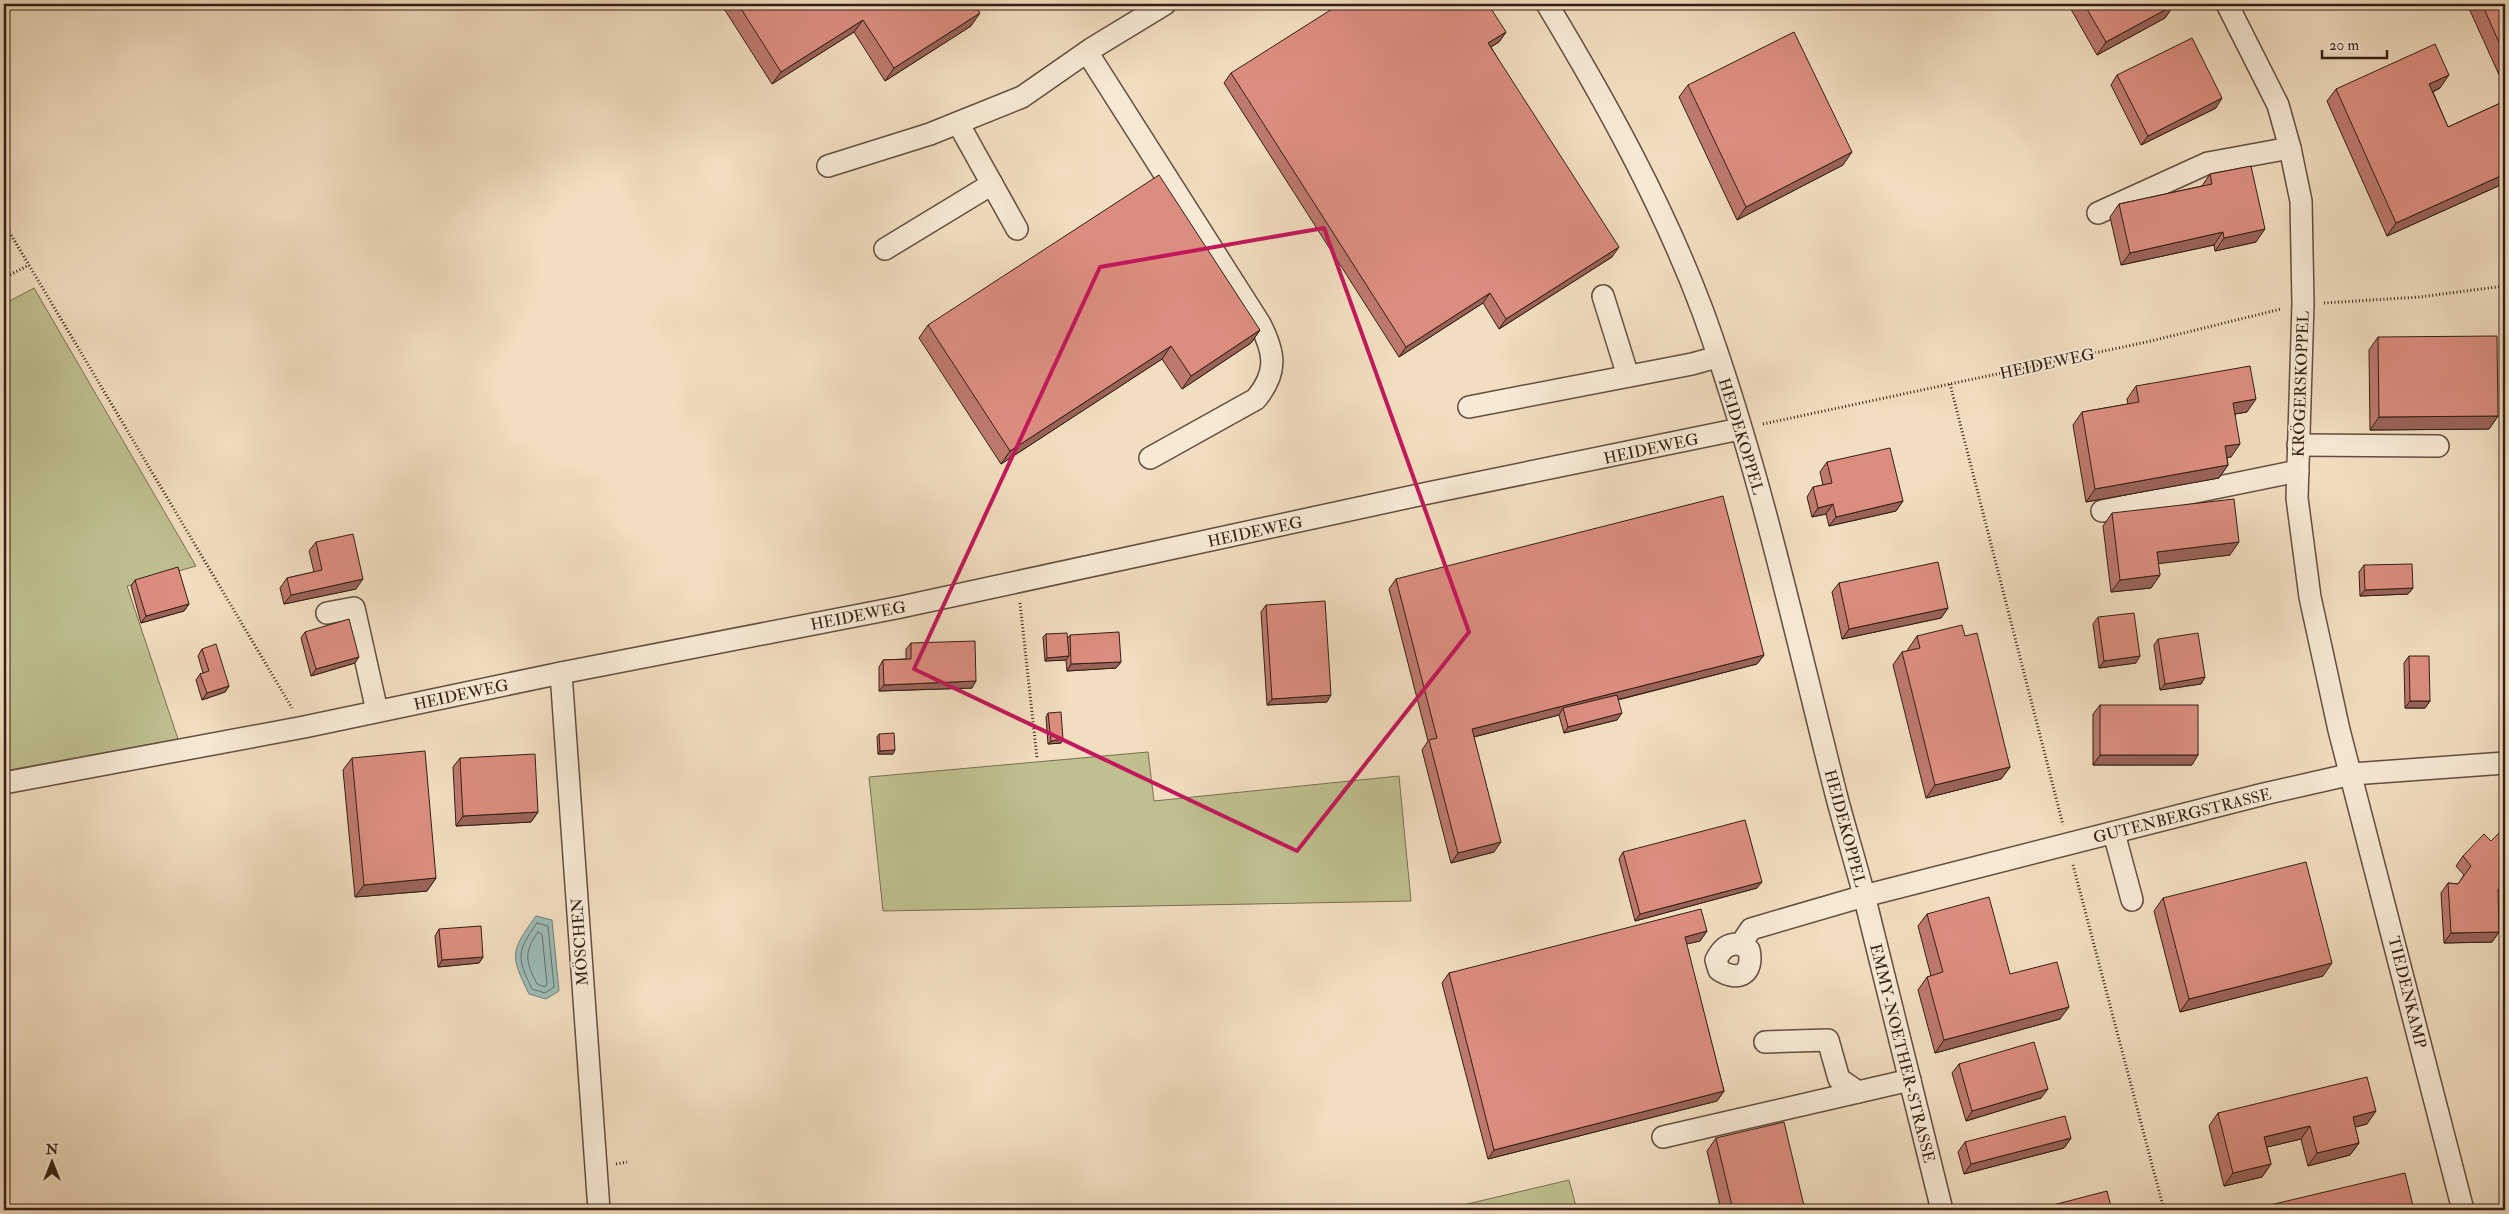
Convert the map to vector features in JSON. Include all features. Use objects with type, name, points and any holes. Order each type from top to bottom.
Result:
[{"type":"street","points":[[828,166],[958,123],[1022,97],[1087,52],[1165,4]]},
{"type":"street","name":"HEIDEKOPPEL","points":[[1547,4],[1591,76],[1662,216],[1703,312],[1740,429],[1787,590],[1837,795],[1864,896]]},
{"type":"street","name":"KRÖGERSKOPPEL","points":[[2226,4],[2278,105],[2290,148],[2300,201],[2303,304],[2297,498],[2310,597],[2339,730],[2352,774]]},
{"type":"street","points":[[1087,52],[1260,324],[1272,354],[1272,370],[1266,387],[1256,399],[1150,458]]},
{"type":"street","points":[[958,123],[1017,229]]},
{"type":"street","points":[[2098,213],[2208,164],[2290,148]]},
{"type":"street","points":[[886,249],[992,184]]},
{"type":"street","points":[[1603,296],[1628,376]]},
{"type":"street","points":[[1469,407],[1692,364],[1717,356]]},
{"type":"street","name":"HEIDEWEG","points":[[4,783],[304,727],[561,673],[901,607],[1428,493],[1740,429]]},
{"type":"street","points":[[2298,445],[2438,446]]},
{"type":"street","points":[[2102,511],[2298,470]]},
{"type":"street","points":[[327,613],[354,608],[377,711]]},
{"type":"street","name":"MÖSCHEN","points":[[561,673],[599,1210]]},
{"type":"street","name":"GUTENBERGSTRASSE","points":[[1741,944],[1751,929],[1864,896],[2352,774],[2505,763]]},
{"type":"street","name":"TIEDENKAMP","points":[[2352,774],[2463,1210]]},
{"type":"street","points":[[2114,833],[2132,900]]},
{"type":"street","name":"EMMY-NOETHER-STRASSE","points":[[1864,896],[1942,1210]]},
{"type":"street","points":[[1765,1042],[1828,1040],[1839,1078],[1858,1092]]},
{"type":"street","points":[[1663,1137],[1910,1080]]},
{"type":"path","points":[[4,223],[304,727]]},
{"type":"path","points":[[4,278],[29,266]]},
{"type":"path","name":"HEIDEWEG","points":[[1740,429],[2150,341],[2303,304],[2419,297],[2505,286]]},
{"type":"path","points":[[1950,384],[2164,1210]]},
{"type":"path","points":[[1017,582],[1037,758]]},
{"type":"highlighted area","points":[[1324,228],[1469,632],[1297,851],[914,669],[1100,267]]},
{"type":"green space","points":[[34,288],[196,566],[127,586],[178,739],[4,771],[4,304]]},
{"type":"green space","points":[[1148,752],[1154,801],[1399,776],[1411,901],[883,911],[869,777]]},
{"type":"green space","points":[[1569,1180],[1577,1210],[1442,1210]]},
{"type":"water","points":[[536,916],[552,920],[559,991],[546,999],[529,994],[516,962],[517,946]]},
{"type":"building","points":[[738,4],[974,4],[980,13],[894,68],[863,20],[781,72]]},
{"type":"building","points":[[1340,4],[1488,4],[1506,32],[1488,43],[1619,247],[1506,319],[1490,293],[1406,347],[1231,73]]},
{"type":"building","points":[[2084,4],[2173,4],[2174,5],[2106,42]]},
{"type":"building","points":[[2482,4],[2505,4],[2505,56]]},
{"type":"building","points":[[1794,32],[1852,152],[1746,207],[1688,85]]},
{"type":"building","points":[[2192,38],[2222,98],[2148,136],[2117,75]]},
{"type":"building","points":[[2435,44],[2449,75],[2429,84],[2448,127],[2505,101],[2505,174],[2396,223],[2336,89]]},
{"type":"building","points":[[2251,166],[2265,229],[2224,238],[2223,232],[2130,253],[2119,204],[2212,184],[2210,174]]},
{"type":"building","points":[[1159,175],[1260,330],[1191,376],[1171,346],[1010,451],[928,325]]},
{"type":"building","points":[[2497,336],[2498,416],[2379,417],[2378,337]]},
{"type":"building","points":[[2250,366],[2256,399],[2233,403],[2240,444],[2225,446],[2228,465],[2095,489],[2082,412],[2139,402],[2136,386]]},
{"type":"building","points":[[1890,448],[1903,501],[1836,517],[1833,504],[1818,508],[1813,487],[1832,483],[1827,462]]},
{"type":"building","points":[[1723,496],[1764,655],[1472,729],[1501,842],[1458,853],[1429,740],[1437,738],[1396,579]]},
{"type":"building","points":[[2234,499],[2239,542],[2157,552],[2160,575],[2120,580],[2112,513]]},
{"type":"building","points":[[353,534],[363,579],[291,595],[287,578],[322,570],[316,542]]},
{"type":"building","points":[[1938,562],[1948,608],[1849,629],[1839,583]]},
{"type":"building","points":[[2412,564],[2413,588],[2365,590],[2364,565]]},
{"type":"building","points":[[178,567],[189,604],[146,616],[135,580]]},
{"type":"building","points":[[1325,601],[1331,695],[1272,699],[1266,605]]},
{"type":"building","points":[[2134,613],[2140,656],[2104,661],[2098,617]]},
{"type":"building","points":[[349,619],[359,657],[316,669],[305,632]]},
{"type":"building","points":[[1962,625],[1965,636],[1977,633],[2010,767],[1935,785],[1902,652],[1920,648],[1917,636]]},
{"type":"building","points":[[1119,632],[1121,662],[1071,664],[1070,635]]},
{"type":"building","points":[[1067,633],[1069,656],[1047,658],[1046,634]]},
{"type":"building","points":[[2198,633],[2205,677],[2165,684],[2158,639]]},
{"type":"building","points":[[975,641],[976,681],[884,685],[883,660],[911,659],[911,643]]},
{"type":"building","points":[[216,644],[229,686],[207,693],[200,674],[209,671],[202,649]]},
{"type":"building","points":[[2409,656],[2429,656],[2430,701],[2410,701]]},
{"type":"building","points":[[1617,695],[1622,713],[1568,727],[1563,708]]},
{"type":"building","points":[[2100,705],[2198,705],[2198,755],[2100,755]]},
{"type":"building","points":[[1061,712],[1063,739],[1051,741],[1048,713]]},
{"type":"building","points":[[894,733],[895,750],[880,751],[879,734]]},
{"type":"building","points":[[425,751],[436,878],[364,885],[352,758]]},
{"type":"building","points":[[535,754],[538,812],[463,816],[460,758]]},
{"type":"building","points":[[1745,820],[1762,882],[1640,914],[1623,852]]},
{"type":"building","points":[[2505,827],[2505,890],[2498,889],[2499,932],[2451,933],[2448,883],[2458,884],[2471,866],[2463,856],[2484,834],[2491,841]]},
{"type":"building","points":[[2306,862],[2332,963],[2189,999],[2163,898]]},
{"type":"building","points":[[1989,897],[2010,974],[2057,962],[2069,1007],[1944,1040],[1927,977],[1943,972],[1927,914]]},
{"type":"building","points":[[1701,909],[1707,931],[1685,937],[1724,1091],[1494,1150],[1449,973]]},
{"type":"building","points":[[481,926],[483,957],[442,960],[439,929]]},
{"type":"building","points":[[2034,1042],[2048,1089],[1972,1111],[1959,1064]]},
{"type":"building","points":[[2367,1077],[2376,1111],[2353,1117],[2359,1143],[2317,1153],[2310,1126],[2264,1137],[2271,1164],[2233,1173],[2218,1113]]},
{"type":"building","points":[[2065,1116],[2071,1138],[1971,1164],[1965,1142]]},
{"type":"building","points":[[1784,1122],[1805,1210],[1733,1210],[1716,1138]]},
{"type":"building","points":[[2405,1173],[2414,1210],[2249,1210]]},
{"type":"building","points":[[2107,1191],[2112,1210],[2034,1210]]}]
